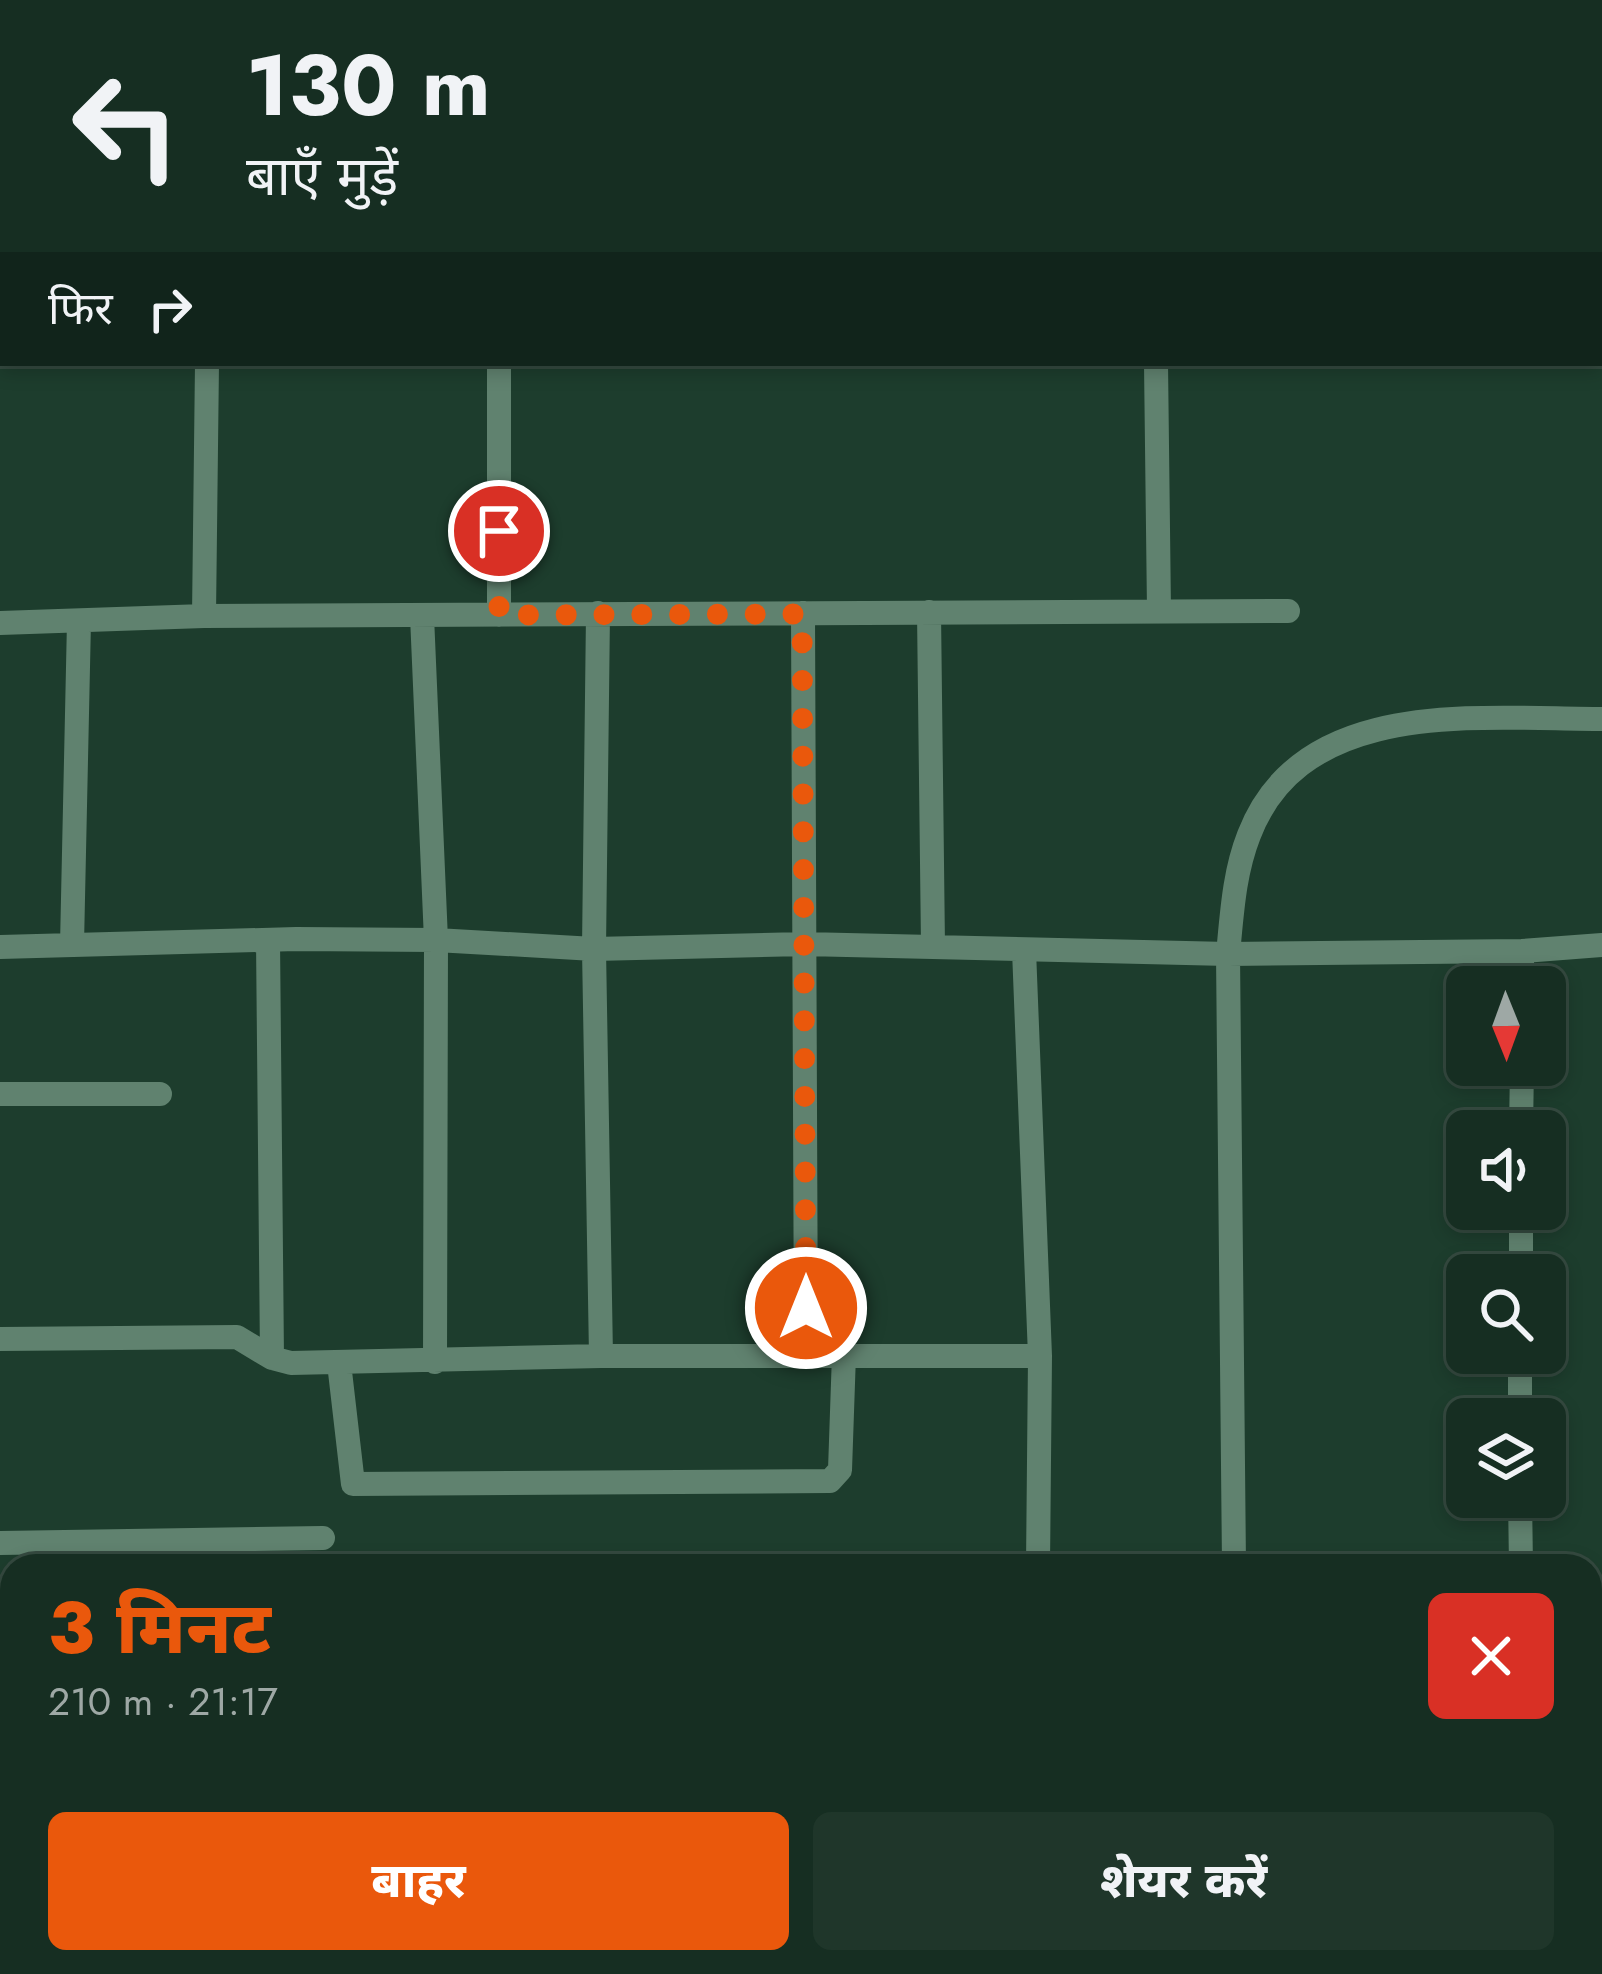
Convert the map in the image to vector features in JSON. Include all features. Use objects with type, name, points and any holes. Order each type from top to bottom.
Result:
[{"type":"street","points":[[204,616],[207,366]]},
{"type":"street","points":[[499,366],[499,615]]},
{"type":"street","points":[[1156,366],[1159,611]]},
{"type":"street","points":[[0,623],[204,616],[1288,611]]},
{"type":"street","points":[[929,612],[933,946]]},
{"type":"street","points":[[598,614],[594,949],[601,1356]]},
{"type":"street","points":[[802,614],[806,1354]]},
{"type":"street","points":[[422,616],[436,940],[434,1361]]},
{"type":"street","points":[[72,945],[80,621]]},
{"type":"street","points":[[1234,1554],[1228,954],[1235,879],[1250,832],[1274,788],[1323,747],[1376,727],[1498,719],[1602,719]]},
{"type":"street","points":[[268,940],[272,1358]]},
{"type":"street","points":[[0,947],[436,940],[594,949],[804,944],[1228,954],[1522,951],[1602,945]]},
{"type":"street","points":[[1024,950],[1040,1356],[1038,1554]]},
{"type":"street","points":[[1522,951],[1522,966]]},
{"type":"street","points":[[0,1094],[160,1094]]},
{"type":"street","points":[[0,1339],[237,1337],[291,1364],[601,1356],[1040,1356]]},
{"type":"street","points":[[339,1363],[353,1484],[830,1481],[840,1470],[844,1354]]},
{"type":"street","points":[[1520,1518],[1521,1554]]},
{"type":"street","points":[[0,1543],[323,1538]]},
{"type":"street","points":[[182,1540],[183,1554]]},
{"type":"route","points":[[499,531],[499,615],[802,614],[806,1308]]}]
